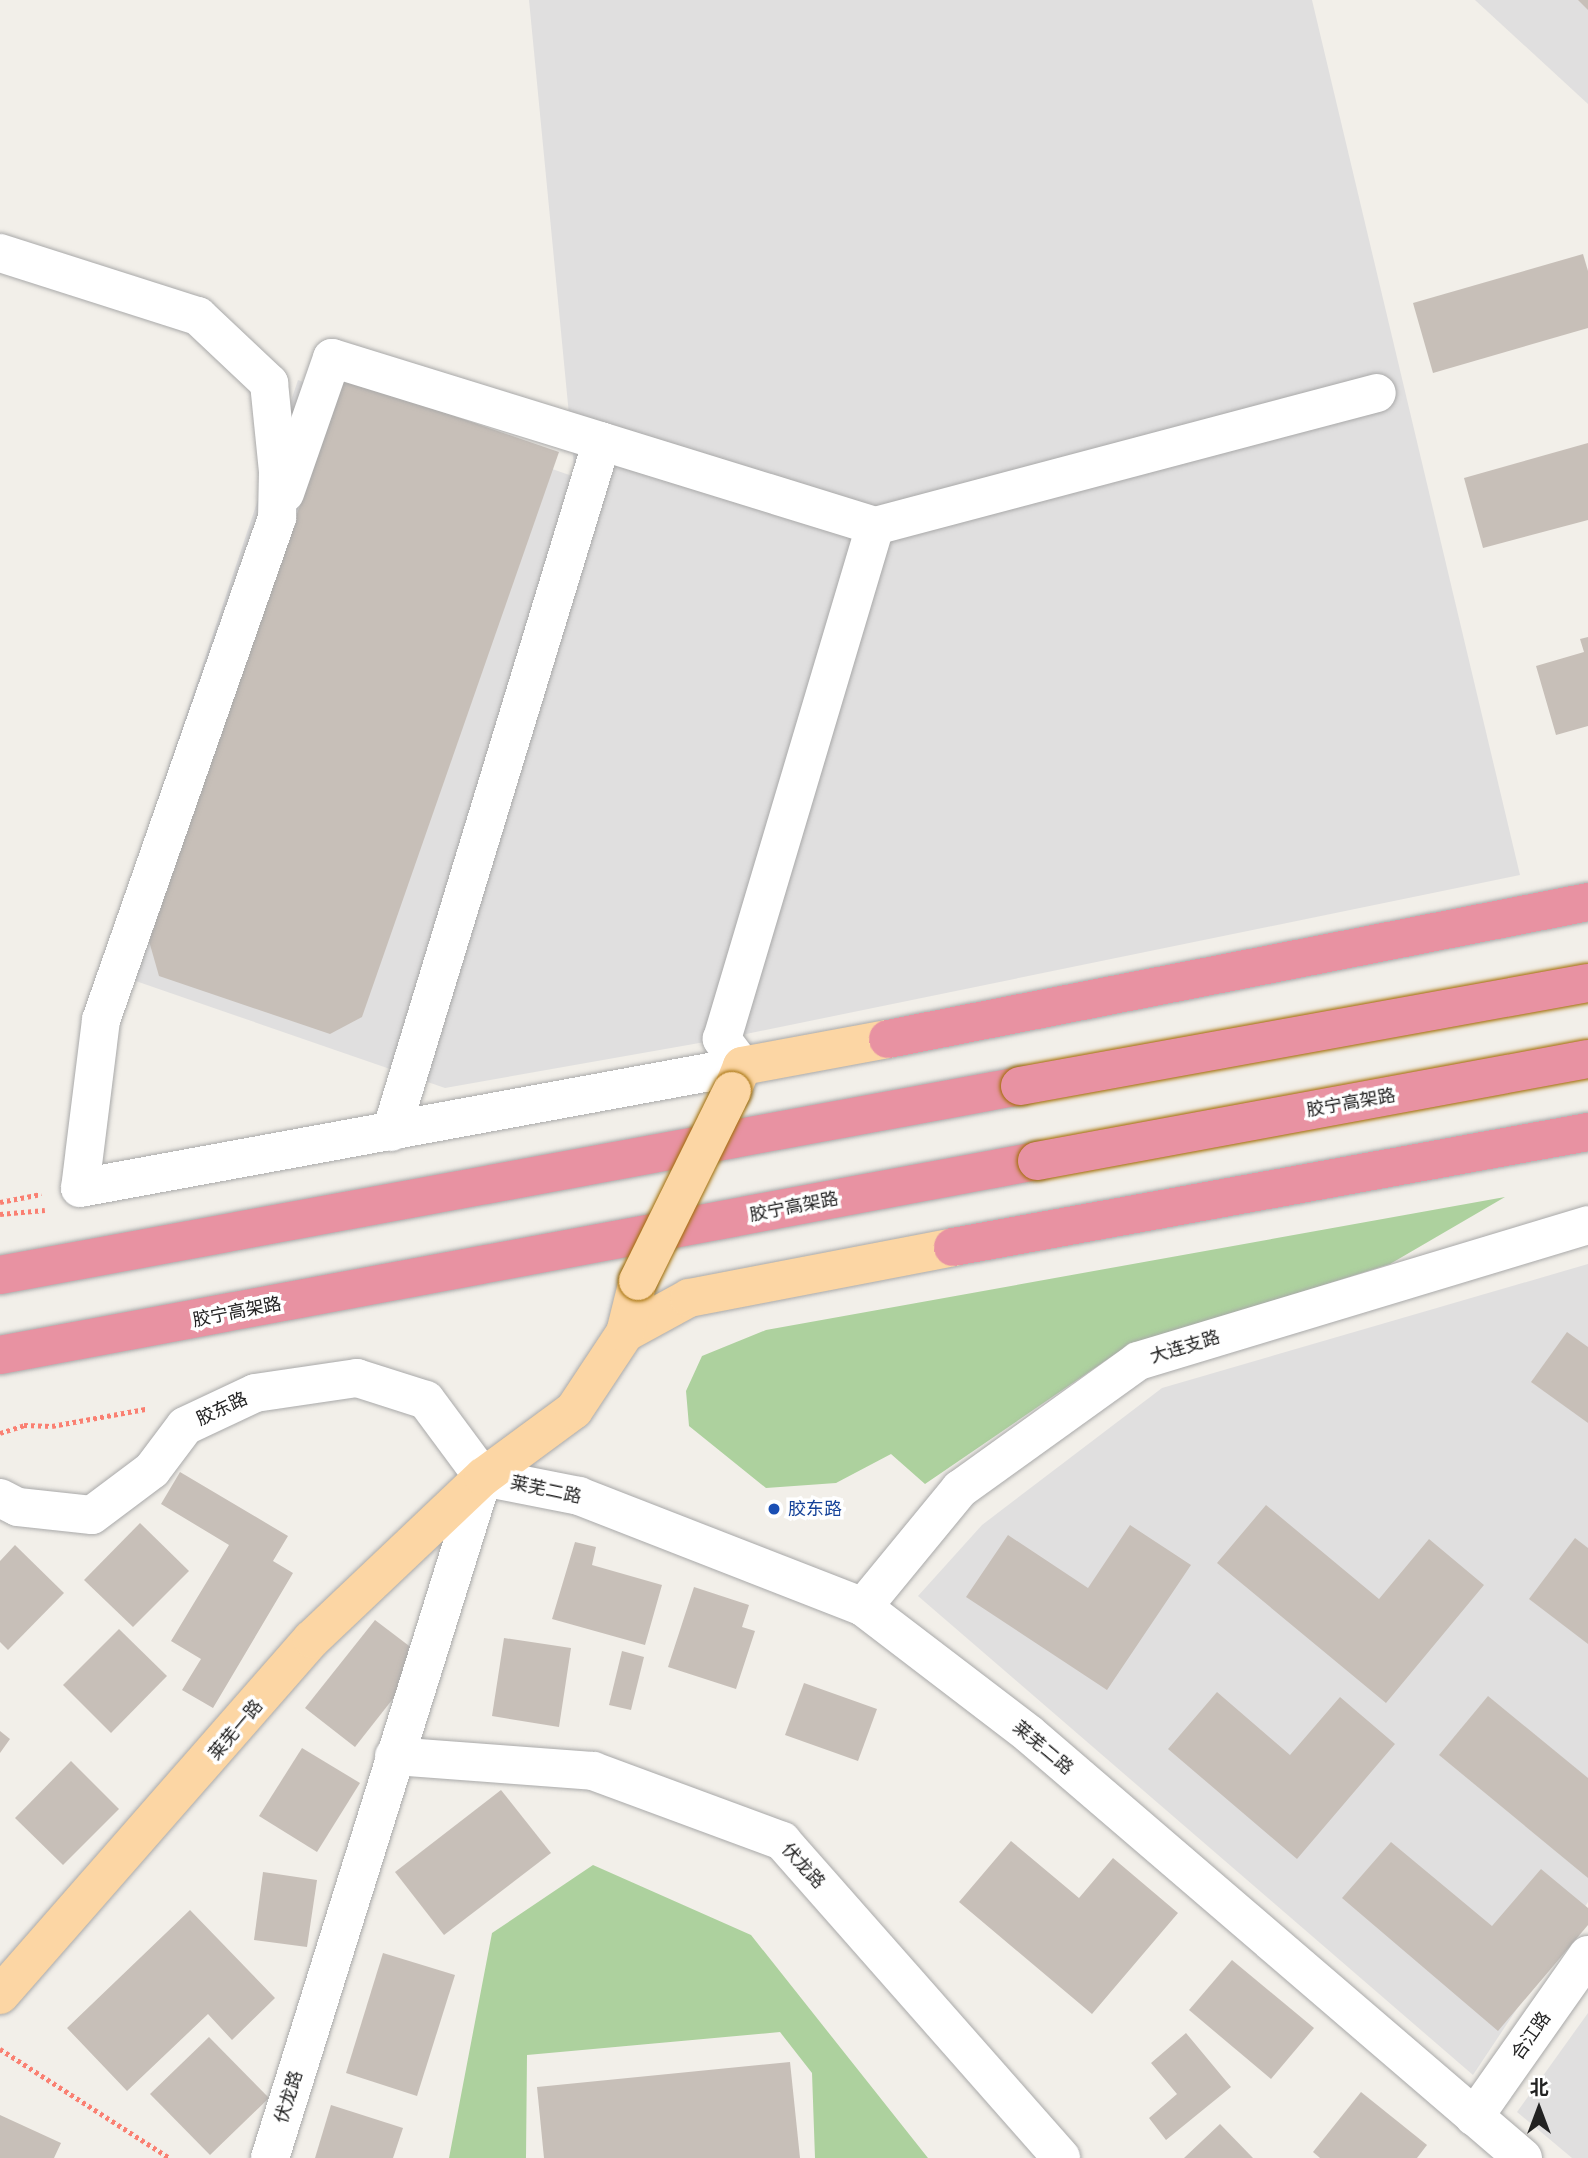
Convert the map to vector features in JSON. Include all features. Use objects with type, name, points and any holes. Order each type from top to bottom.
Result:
[{"type":"highway","points":[[888,1038],[1588,902]]},
{"type":"highway","points":[[0,1275],[1588,983]]},
{"type":"highway","name":"胶宁高架路","points":[[0,1354],[1588,1059]]},
{"type":"highway","points":[[953,1247],[1588,1132]]},
{"type":"main road","points":[[625,1333],[638,1281],[737,1079],[888,1038]]},
{"type":"main road","points":[[625,1333],[689,1298],[953,1247]]},
{"type":"main road","name":"莱芜一路","points":[[0,1995],[312,1639],[483,1477],[574,1410],[625,1333]]},
{"type":"street","points":[[0,253],[198,316],[270,383],[278,471],[277,518]]},
{"type":"street","points":[[875,526],[722,1039],[737,1079],[391,1132],[80,1188],[101,1020],[332,358],[875,526],[1377,393]]},
{"type":"street","points":[[391,1132],[603,441]]},
{"type":"street","name":"大连支路","points":[[863,1607],[960,1489],[1138,1361],[1588,1225]]},
{"type":"street","name":"胶东路","points":[[0,1498],[18,1507],[92,1515],[152,1471],[185,1426],[255,1393],[357,1378],[426,1401],[483,1477]]},
{"type":"street","name":"莱芜二路","points":[[483,1477],[579,1496],[863,1607],[1029,1734],[1523,2158]]},
{"type":"street","name":"伏龙路","points":[[270,2158],[483,1477]]},
{"type":"street","name":"伏龙路","points":[[394,1756],[593,1771],[782,1841],[1061,2158]]},
{"type":"street","name":"合江路","points":[[1474,2117],[1588,1955]]},
{"type":"path","points":[[0,1433],[24,1425],[52,1426],[147,1409],[185,1426]]},
{"type":"path","points":[[0,2049],[170,2158]]},
{"type":"shaded area","points":[[529,0],[1312,0],[1520,875],[722,1039],[445,1088],[101,969],[298,380],[575,477]]},
{"type":"shaded area","points":[[1475,0],[1588,0],[1588,104]]},
{"type":"shaded area","points":[[1588,1264],[1588,1902],[1473,2075],[918,1596],[982,1525],[1162,1388]]},
{"type":"shaded area","points":[[1588,2013],[1588,2158],[1572,2158],[1517,2112]]},
{"type":"green space","points":[[1505,1197],[1390,1264],[1124,1348],[925,1484],[891,1454],[836,1483],[766,1488],[689,1426],[686,1391],[702,1356],[766,1330]]},
{"type":"green space","points":[[593,1865],[751,1935],[928,2158],[815,2158],[812,2073],[780,2032],[527,2055],[526,2158],[449,2158],[492,1933]]},
{"type":"building","points":[[1578,0],[1588,0],[1588,10]]},
{"type":"building","points":[[1583,254],[1588,271],[1588,328],[1433,373],[1413,303]]},
{"type":"building","points":[[344,378],[559,452],[362,1017],[330,1034],[159,976],[149,941]]},
{"type":"building","points":[[1588,443],[1588,520],[1483,548],[1464,478]]},
{"type":"building","points":[[1588,637],[1588,726],[1556,735],[1536,666],[1584,652],[1580,639]]},
{"type":"building","points":[[1567,1332],[1588,1347],[1588,1423],[1531,1382]]},
{"type":"building","points":[[180,1472],[288,1536],[273,1561],[293,1573],[213,1708],[182,1690],[201,1659],[171,1641],[229,1545],[161,1504]]},
{"type":"building","points":[[1266,1505],[1379,1599],[1429,1539],[1484,1585],[1386,1703],[1217,1563]]},
{"type":"building","points":[[140,1523],[189,1571],[133,1627],[84,1580]]},
{"type":"building","points":[[1130,1525],[1191,1565],[1107,1690],[966,1597],[1008,1535],[1088,1588]]},
{"type":"building","points":[[1575,1538],[1588,1548],[1588,1644],[1529,1599]]},
{"type":"building","points":[[575,1542],[596,1547],[592,1565],[662,1585],[645,1645],[552,1619]]},
{"type":"building","points":[[15,1545],[64,1593],[8,1650],[0,1642],[0,1561]]},
{"type":"building","points":[[694,1587],[749,1605],[742,1627],[755,1631],[736,1689],[668,1667]]},
{"type":"building","points":[[375,1620],[425,1658],[355,1747],[305,1708]]},
{"type":"building","points":[[119,1629],[167,1676],[111,1733],[63,1685]]},
{"type":"building","points":[[504,1638],[571,1648],[559,1727],[492,1716]]},
{"type":"building","points":[[622,1651],[644,1657],[631,1710],[609,1705]]},
{"type":"building","points":[[804,1683],[877,1709],[858,1761],[785,1735]]},
{"type":"building","points":[[1217,1692],[1290,1755],[1340,1697],[1395,1744],[1297,1859],[1168,1749]]},
{"type":"building","points":[[1488,1696],[1588,1778],[1588,1878],[1439,1755]]},
{"type":"building","points":[[0,1731],[10,1739],[0,1753]]},
{"type":"building","points":[[302,1748],[360,1783],[317,1852],[259,1816]]},
{"type":"building","points":[[71,1761],[119,1809],[63,1865],[15,1818]]},
{"type":"building","points":[[501,1790],[551,1853],[444,1935],[395,1872]]},
{"type":"building","points":[[1011,1841],[1079,1898],[1113,1858],[1178,1913],[1092,2014],[959,1902]]},
{"type":"building","points":[[1391,1842],[1492,1926],[1541,1869],[1588,1908],[1588,1925],[1498,2031],[1342,1898]]},
{"type":"building","points":[[263,1872],[317,1880],[307,1947],[254,1940]]},
{"type":"building","points":[[190,1910],[275,1998],[232,2040],[208,2014],[127,2091],[67,2028]]},
{"type":"building","points":[[383,1953],[455,1975],[417,2096],[346,2073]]},
{"type":"building","points":[[1232,1960],[1314,2028],[1271,2079],[1189,2010]]},
{"type":"building","points":[[1186,2033],[1231,2087],[1166,2140],[1149,2118],[1177,2094],[1151,2063]]},
{"type":"building","points":[[209,2037],[269,2098],[210,2155],[150,2094]]},
{"type":"building","points":[[790,2062],[800,2158],[544,2158],[537,2087]]},
{"type":"building","points":[[1361,2092],[1427,2145],[1417,2158],[1320,2158],[1313,2152]]},
{"type":"building","points":[[331,2105],[403,2128],[393,2158],[315,2158]]},
{"type":"building","points":[[0,2115],[61,2143],[54,2158],[0,2158]]},
{"type":"building","points":[[1220,2124],[1253,2158],[1184,2158]]},
{"type":"place","name":"胶东路","points":[[774,1509]]}]
